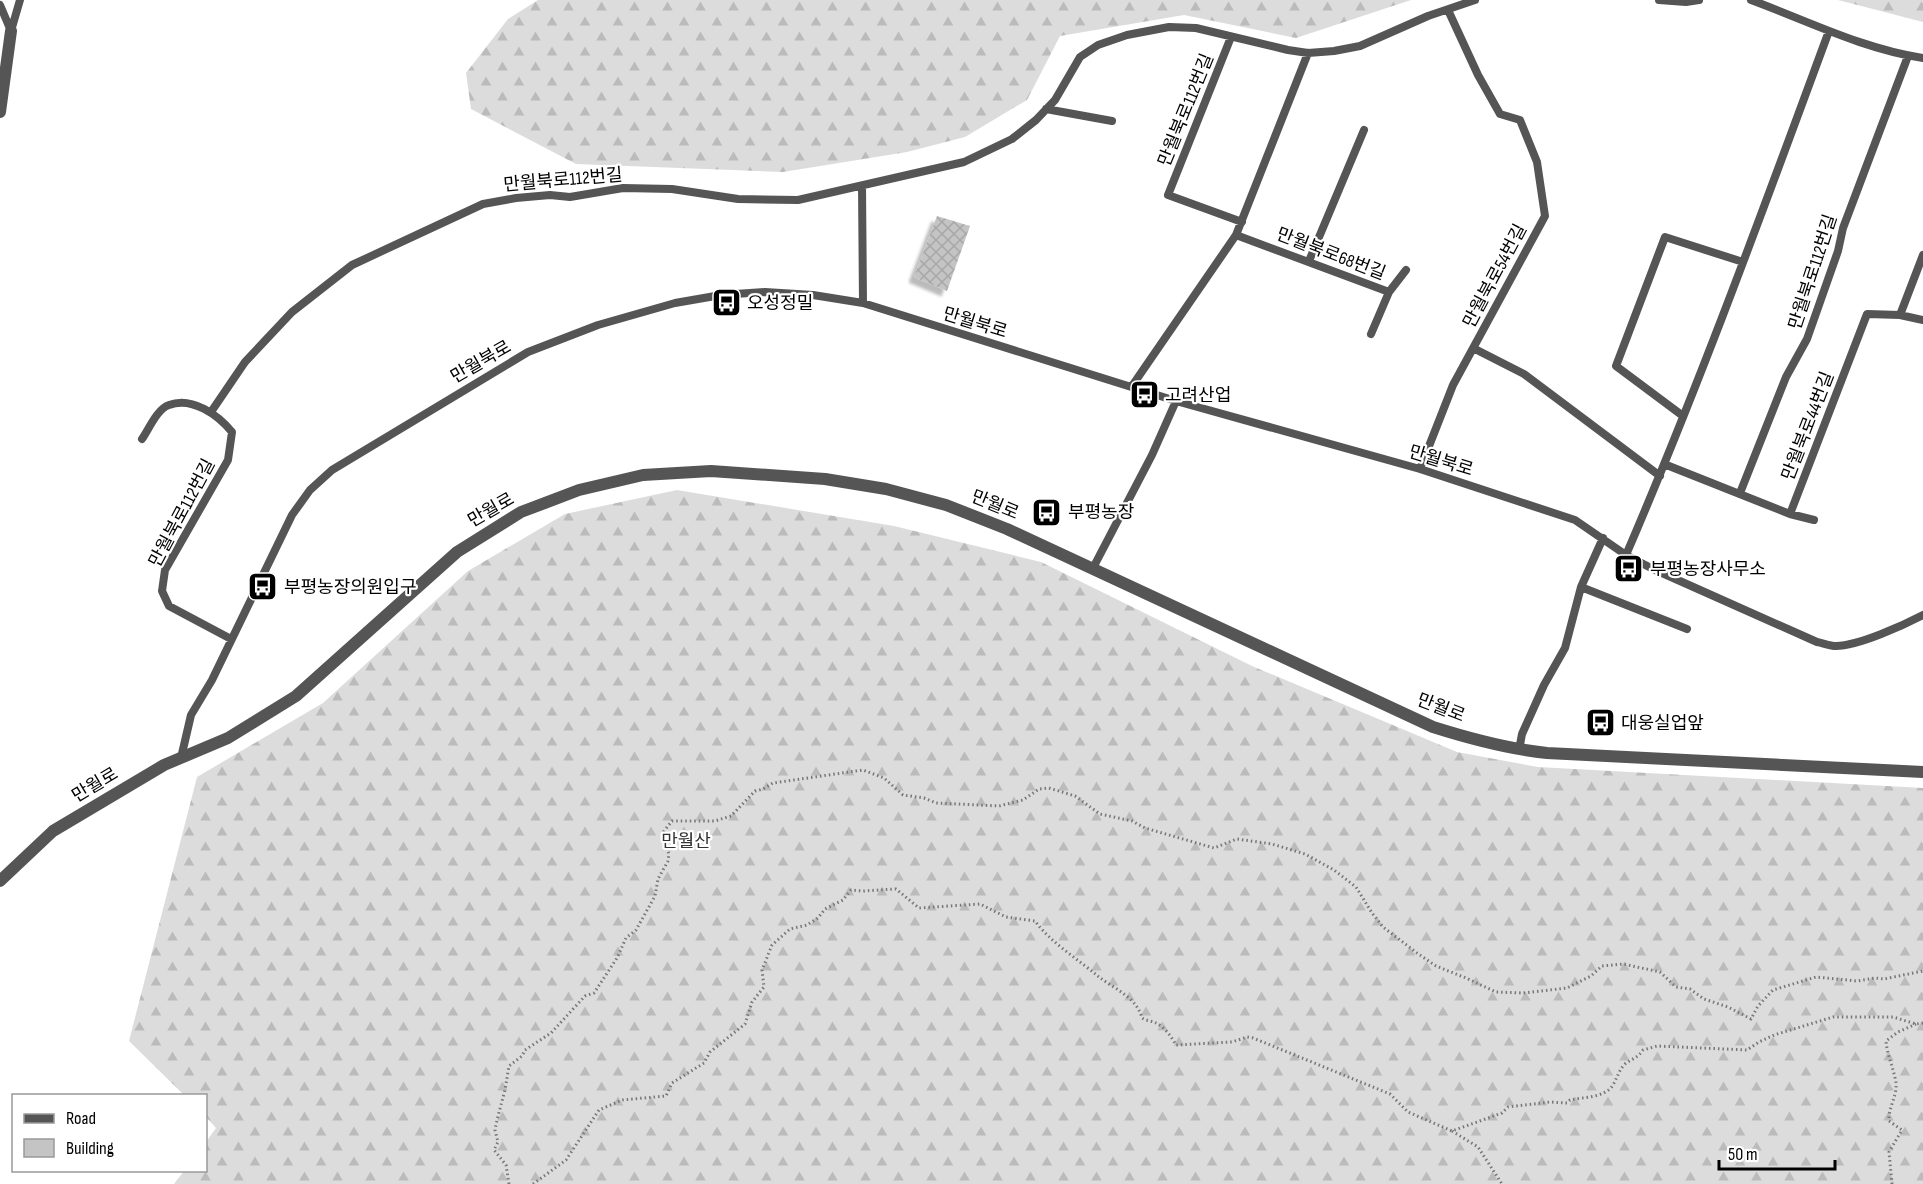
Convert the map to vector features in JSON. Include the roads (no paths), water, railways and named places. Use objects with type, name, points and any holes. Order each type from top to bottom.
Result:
[{"type":"street","points":[[0,111],[11,31]]},
{"type":"street","name":"만월로","points":[[0,882],[53,831],[164,765],[228,738],[296,696],[457,552],[521,512],[579,490],[643,475],[711,471],[825,479],[886,489],[956,509],[1093,568],[1434,727],[1477,741],[1519,750],[1923,772]]},
{"type":"lane","points":[[11,31],[20,0]]},
{"type":"lane","name":"만월북로112번길","points":[[231,639],[170,606],[162,591],[165,570],[228,460],[232,432],[211,412],[245,362],[292,312],[352,265],[483,204],[516,198],[550,195],[570,197],[623,188],[672,189],[738,199],[798,200],[964,162],[1012,139],[1046,109],[1055,100],[1080,57],[1098,45],[1127,35],[1169,27],[1196,28],[1308,53],[1360,46],[1428,16],[1475,0]]},
{"type":"lane","points":[[1659,0],[1686,2],[1699,0]]},
{"type":"lane","points":[[1751,0],[1828,31],[1908,56],[1923,58]]},
{"type":"lane","points":[[0,5],[11,31]]},
{"type":"lane","name":"만월북로54번길","points":[[1420,469],[1453,385],[1545,216],[1537,162],[1520,120],[1500,114],[1478,75],[1448,10]]},
{"type":"lane","points":[[1626,555],[1660,476],[1743,262],[1828,31]]},
{"type":"lane","name":"만월북로112번길","points":[[1231,37],[1168,195],[1242,222]]},
{"type":"lane","points":[[1132,386],[1236,235],[1308,53]]},
{"type":"lane","name":"만월북로112번길","points":[[1740,494],[1786,377],[1807,339],[1838,251],[1843,228],[1908,56]]},
{"type":"lane","points":[[1046,109],[1112,121]]},
{"type":"lane","points":[[1309,261],[1364,130]]},
{"type":"lane","points":[[862,186],[864,303]]},
{"type":"lane","name":"만월북로68번길","points":[[1236,235],[1389,292],[1406,270]]},
{"type":"lane","points":[[1683,416],[1616,366],[1665,237],[1743,262]]},
{"type":"lane","points":[[1923,255],[1900,315],[1923,320]]},
{"type":"lane","points":[[1371,334],[1389,292]]},
{"type":"lane","name":"만월북로","points":[[181,758],[192,715],[212,680],[292,515],[310,490],[332,470],[528,352],[597,325],[675,303],[721,295],[789,293],[864,303],[1176,401],[1420,469],[1575,520],[1626,555],[1817,642],[1837,646],[1857,641],[1904,625],[1923,615]]},
{"type":"lane","name":"만월북로44번길","points":[[1790,514],[1867,314],[1900,315]]},
{"type":"lane","points":[[1473,348],[1524,374],[1660,476]]},
{"type":"lane","points":[[1093,568],[1152,455],[1176,401]]},
{"type":"lane","points":[[142,439],[159,413],[168,405],[183,403],[211,412]]},
{"type":"lane","points":[[1664,464],[1790,514],[1814,520]]},
{"type":"lane","points":[[1519,750],[1522,734],[1544,685],[1565,648],[1581,586],[1603,538]]},
{"type":"lane","points":[[1581,586],[1687,629]]},
{"type":"place","name":"오성정밀","points":[[726,303]]},
{"type":"place","name":"고려산업","points":[[1144,395]]},
{"type":"place","name":"부평농장","points":[[1047,512]]},
{"type":"place","name":"부평농장사무소","points":[[1629,569]]},
{"type":"place","name":"부평농장의원입구","points":[[263,587]]},
{"type":"place","name":"대웅실업앞","points":[[1600,723]]},
{"type":"park label","name":"만월산","points":[[686,841]]}]
